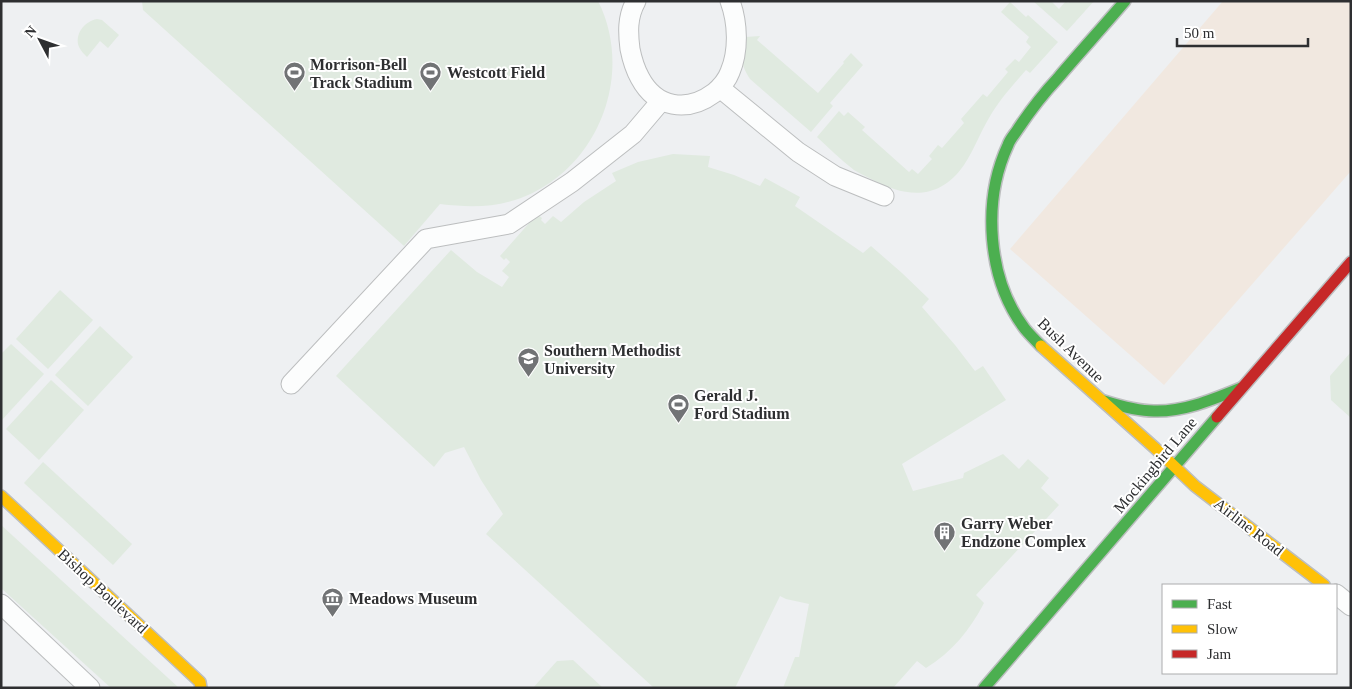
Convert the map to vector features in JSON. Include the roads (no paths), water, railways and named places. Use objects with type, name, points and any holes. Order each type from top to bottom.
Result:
[{"type":"street","points":[[636,1],[632,9],[628,30],[631,54],[636,71],[644,86],[654,97],[670,104],[688,105],[706,98],[720,88],[730,73],[735,56],[736,37],[735,20],[730,1]]},
{"type":"street","name":"Bush Avenue","points":[[1125,1],[1048,89],[1027,115],[1008,144],[998,174],[992,209],[992,232],[995,259],[1001,282],[1012,307],[1026,329],[1047,353],[1175,467]]},
{"type":"street","points":[[720,88],[798,152],[835,176],[884,196]]},
{"type":"street","points":[[291,384],[426,239],[509,224],[572,182],[633,134],[661,101]]},
{"type":"street","name":"Mockingbird Lane","points":[[984,688],[1351,262]]},
{"type":"street","points":[[1098,399],[1126,408],[1155,411],[1181,408],[1242,388]]},
{"type":"street","name":"Airline Road","points":[[1175,467],[1195,486],[1323,584]]},
{"type":"street","name":"Bishop Boulevard","points":[[1,496],[200,682],[201,688]]},
{"type":"street","points":[[1337,595],[1351,606]]},
{"type":"street","points":[[1,604],[90,688]]},
{"type":"place","name":"Westcott Field","points":[[431,91]]},
{"type":"place","name":"Morrison-Bell Track Stadium","points":[[294,92]]},
{"type":"place","name":"Southern Methodist University","points":[[528,378]]},
{"type":"place","name":"Gerald J. Ford Stadium","points":[[678,423]]},
{"type":"place","name":"Garry Weber Endzone Complex","points":[[945,551]]},
{"type":"place","name":"Meadows Museum","points":[[333,617]]}]
